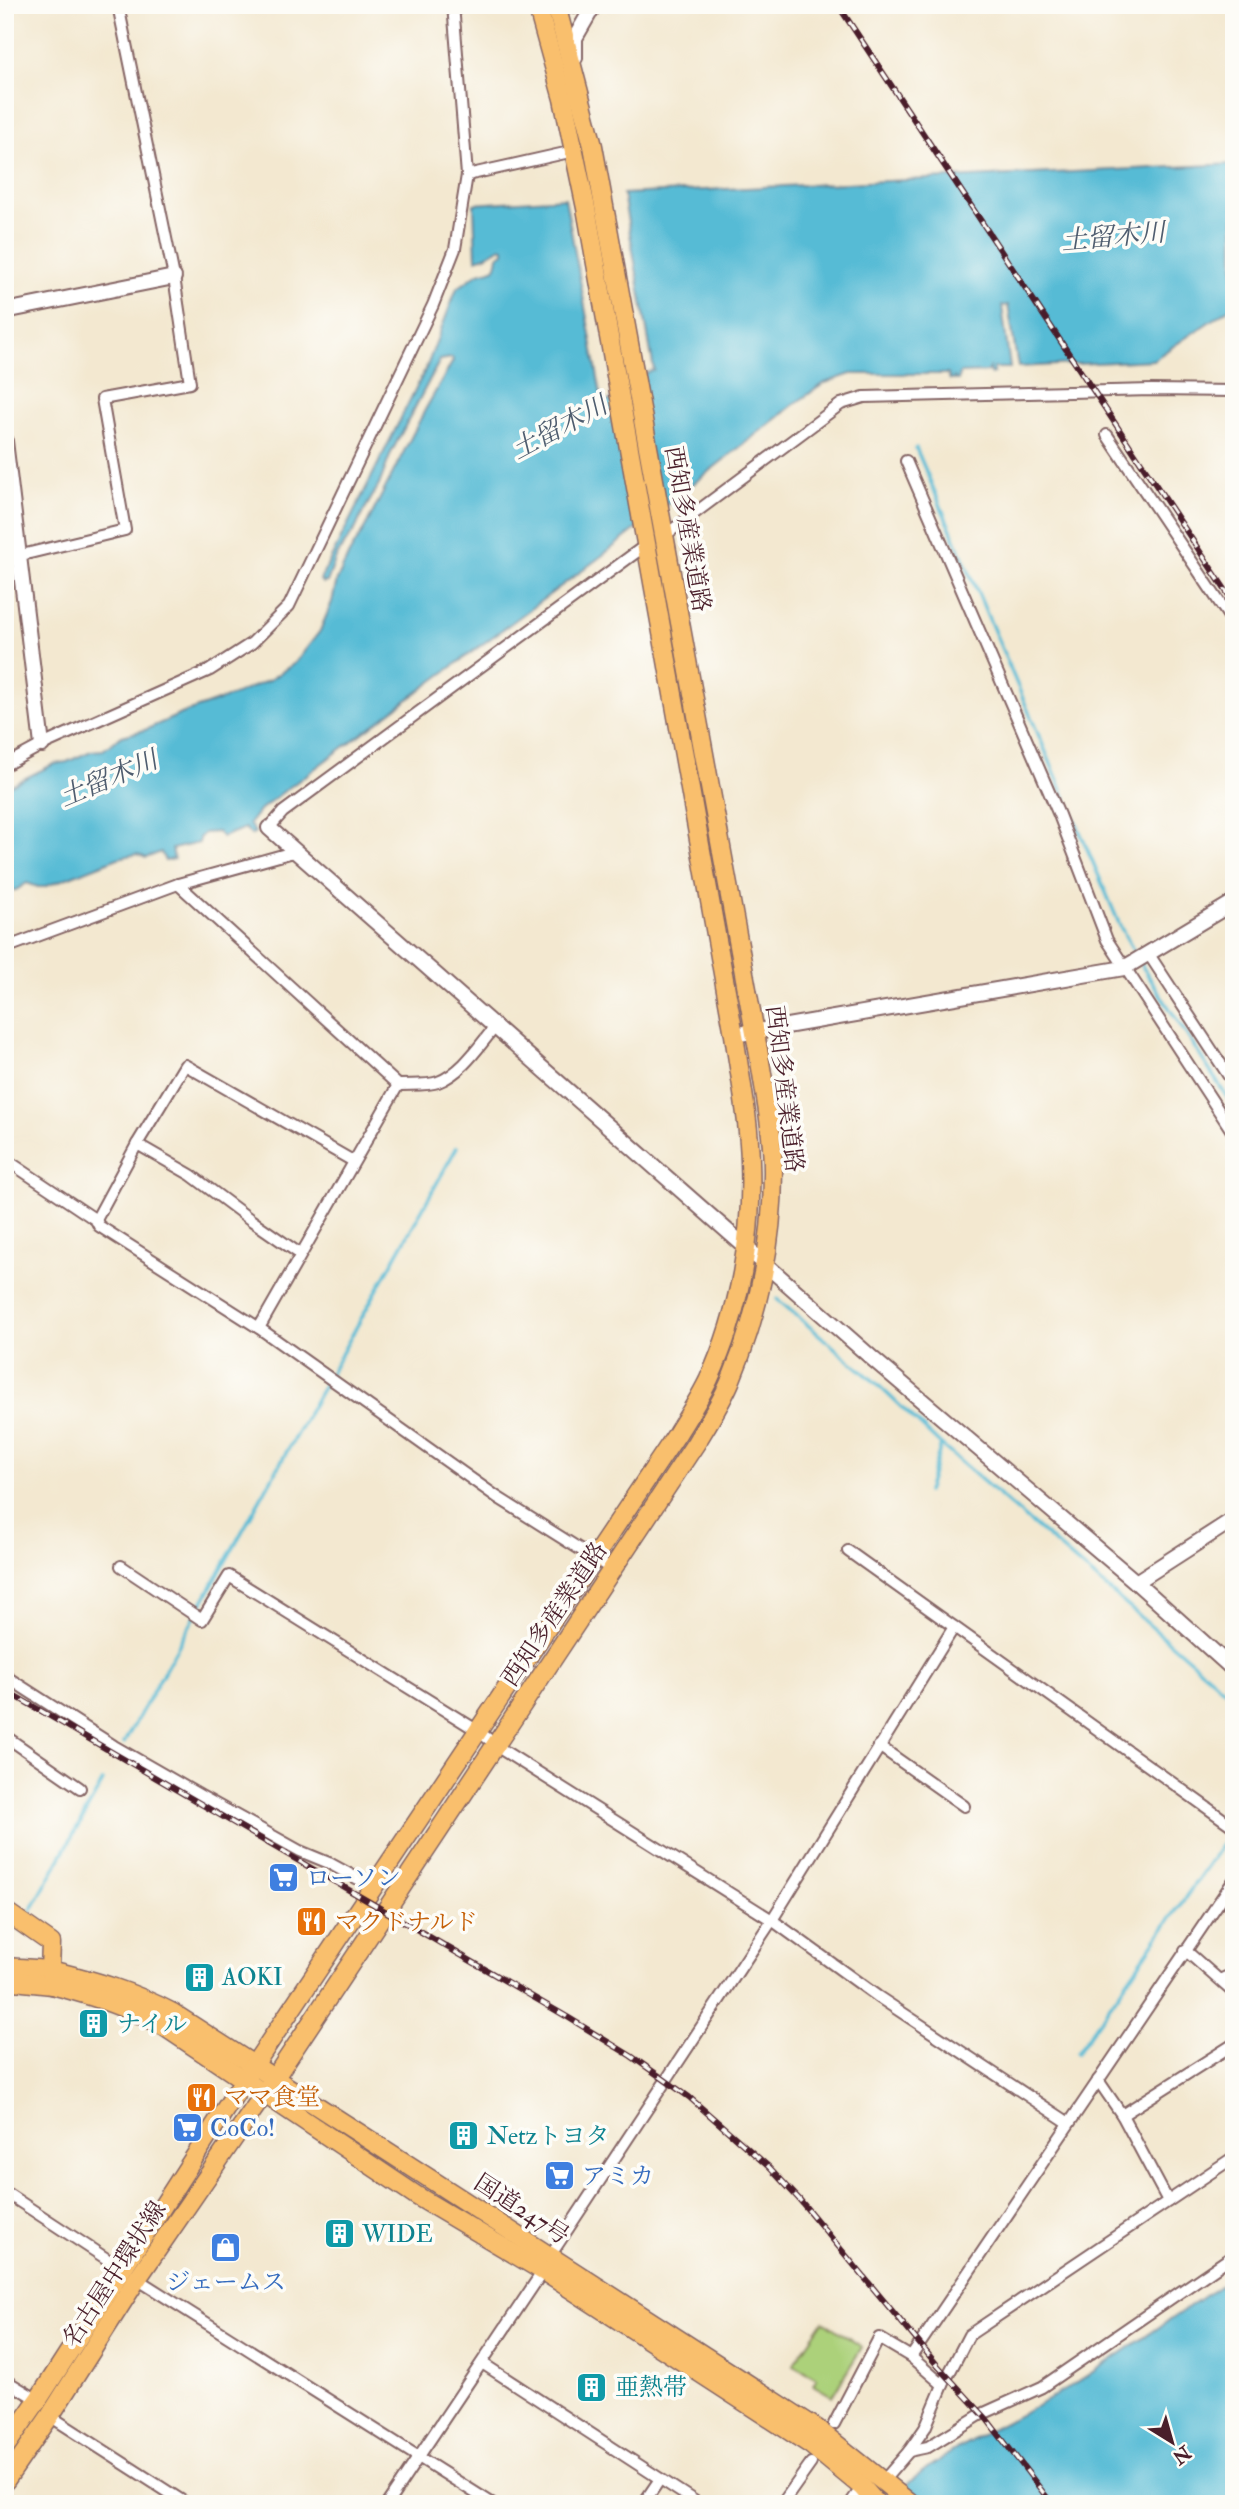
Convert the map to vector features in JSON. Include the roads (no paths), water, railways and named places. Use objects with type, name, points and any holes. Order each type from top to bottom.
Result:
[{"type":"main road","name":"西知多産業道路","points":[[249,2073],[677,1434],[709,1379],[731,1319],[747,1247],[750,1160],[747,1115],[734,1035],[619,386],[574,151],[537,5]]},
{"type":"main road","name":"西知多産業道路","points":[[269,2086],[696,1443],[729,1385],[753,1320],[766,1264],[773,1171],[770,1125],[755,1031],[593,146],[556,5]]},
{"type":"main road","points":[[5,1910],[51,1943],[51,1978]]},
{"type":"main road","points":[[5,1966],[51,1978]]},
{"type":"main road","name":"国道247号","points":[[51,1978],[94,1981],[140,1995],[173,2013],[269,2086],[547,2263],[816,2428],[911,2504]]},
{"type":"main road","points":[[5,1980],[51,1978]]},
{"type":"main road","name":"名古屋中環状線","points":[[5,2481],[50,2416],[249,2073]]},
{"type":"main road","name":"名古屋中環状線","points":[[5,2447],[269,2086]]},
{"type":"main road","name":"国道247号","points":[[547,2263],[811,2445],[876,2502]]},
{"type":"street","points":[[13,557],[125,530],[102,399],[190,383],[174,277],[118,5]]},
{"type":"street","points":[[5,765],[42,745],[210,670],[252,643],[289,606],[433,304],[455,249],[467,175],[453,5]]},
{"type":"street","points":[[572,5],[586,5]]},
{"type":"street","points":[[593,146],[574,45],[578,31],[594,5]]},
{"type":"street","points":[[467,175],[574,151]]},
{"type":"street","points":[[5,311],[174,277]]},
{"type":"street","points":[[663,530],[841,404],[864,397],[1152,390],[1234,391]]},
{"type":"street","points":[[1107,435],[1234,624]]},
{"type":"street","points":[[5,441],[13,557],[42,745]]},
{"type":"street","points":[[906,461],[1059,815],[1107,940],[1234,1133]]},
{"type":"street","points":[[645,540],[283,812],[269,828],[873,1359],[1136,1582],[1234,1671]]},
{"type":"street","points":[[5,948],[178,884],[297,851]]},
{"type":"street","points":[[178,884],[398,1085],[436,1083],[470,1058],[495,1027]]},
{"type":"street","points":[[734,1035],[1124,968],[1234,902]]},
{"type":"street","points":[[1148,953],[1234,1084]]},
{"type":"street","points":[[96,1220],[137,1144],[185,1065],[354,1161]]},
{"type":"street","points":[[259,1328],[398,1085]]},
{"type":"street","points":[[137,1144],[191,1175],[300,1254]]},
{"type":"street","points":[[5,1160],[96,1220],[99,1226],[259,1328],[496,1497],[613,1570]]},
{"type":"street","points":[[1136,1582],[1234,1518]]},
{"type":"street","points":[[848,1551],[1234,1826]]},
{"type":"street","points":[[121,1566],[202,1620],[229,1576],[478,1731],[495,1745],[772,1920],[877,1996],[1069,2123]]},
{"type":"street","points":[[387,2504],[772,1920],[954,1627]]},
{"type":"street","points":[[5,1676],[114,1746],[300,1851],[373,1887]]},
{"type":"street","points":[[5,1736],[80,1788]]},
{"type":"street","points":[[879,1746],[964,1806]]},
{"type":"street","points":[[911,2357],[1234,1880]]},
{"type":"street","points":[[1185,1950],[1234,1993]]},
{"type":"street","points":[[1220,1980],[1234,1977]]},
{"type":"street","points":[[1122,2115],[1234,2044]]},
{"type":"street","points":[[1098,2080],[1122,2115],[1168,2201]]},
{"type":"street","points":[[887,2483],[925,2428],[943,2385],[969,2336],[1234,2157]]},
{"type":"street","points":[[5,2192],[493,2504]]},
{"type":"street","points":[[909,2451],[928,2447],[980,2415],[1042,2386],[1234,2255]]},
{"type":"street","points":[[834,2424],[879,2338],[911,2357],[943,2385]]},
{"type":"street","points":[[482,2363],[699,2504]]},
{"type":"street","points":[[5,2380],[38,2400]]},
{"type":"street","points":[[50,2416],[187,2504]]},
{"type":"street","points":[[782,2504],[811,2463]]},
{"type":"street","points":[[643,2504],[660,2479]]},
{"type":"street","points":[[850,2504],[862,2487]]},
{"type":"water","name":"土留木川","points":[[1234,164],[1234,305],[1153,360],[1018,367],[1008,305],[1002,306],[1010,368],[994,368],[994,373],[990,374],[989,368],[987,372],[960,373],[958,380],[955,380],[954,376],[954,380],[950,380],[948,374],[851,374],[825,383],[797,402],[603,555],[275,798],[260,810],[249,824],[255,832],[251,835],[245,828],[222,837],[217,832],[204,833],[199,838],[199,843],[172,849],[174,859],[165,861],[161,852],[146,858],[137,854],[118,858],[44,887],[27,883],[16,890],[5,891],[5,788],[54,764],[67,762],[91,751],[103,750],[122,736],[145,730],[269,680],[295,663],[320,631],[349,554],[453,361],[452,358],[440,360],[391,453],[379,485],[356,528],[337,555],[327,582],[323,583],[320,580],[427,366],[457,288],[477,274],[494,269],[498,256],[504,252],[501,247],[476,259],[474,204],[565,198],[602,400],[609,401],[654,370],[623,194]]},
{"type":"water","points":[[1234,2276],[1234,2504],[887,2504],[949,2453],[1066,2389]]},
{"type":"waterway","points":[[916,448],[1121,928],[1137,957]]},
{"type":"waterway","points":[[1140,963],[1234,1108]]},
{"type":"waterway","points":[[124,1743],[457,1147]]},
{"type":"waterway","points":[[777,1299],[876,1383],[941,1445],[927,1492]]},
{"type":"waterway","points":[[941,1445],[1234,1698]]},
{"type":"waterway","points":[[30,1913],[103,1781]]},
{"type":"waterway","points":[[1077,2053],[1233,1829]]},
{"type":"waterway","points":[[8,2502],[12,2504]]},
{"type":"railway","points":[[838,5],[1234,603]]},
{"type":"railway","points":[[5,1690],[569,2018],[631,2056],[689,2097],[769,2167],[799,2199],[938,2366],[986,2418],[1052,2504]]},
{"type":"place","name":"ローソン","points":[[283,1878]]},
{"type":"place","name":"マクドナルド","points":[[312,1922]]},
{"type":"place","name":"AOKI","points":[[199,1977]]},
{"type":"place","name":"ナイル","points":[[94,2024]]},
{"type":"place","name":"ママ食堂","points":[[201,2097]]},
{"type":"place","name":"CoCo!","points":[[187,2128]]},
{"type":"place","name":"Netzトヨタ","points":[[464,2136]]},
{"type":"place","name":"アミカ","points":[[559,2176]]},
{"type":"place","name":"WIDE","points":[[339,2234]]},
{"type":"place","name":"ジェームス","points":[[226,2248]]},
{"type":"place","name":"亜熱帯","points":[[592,2387]]}]
